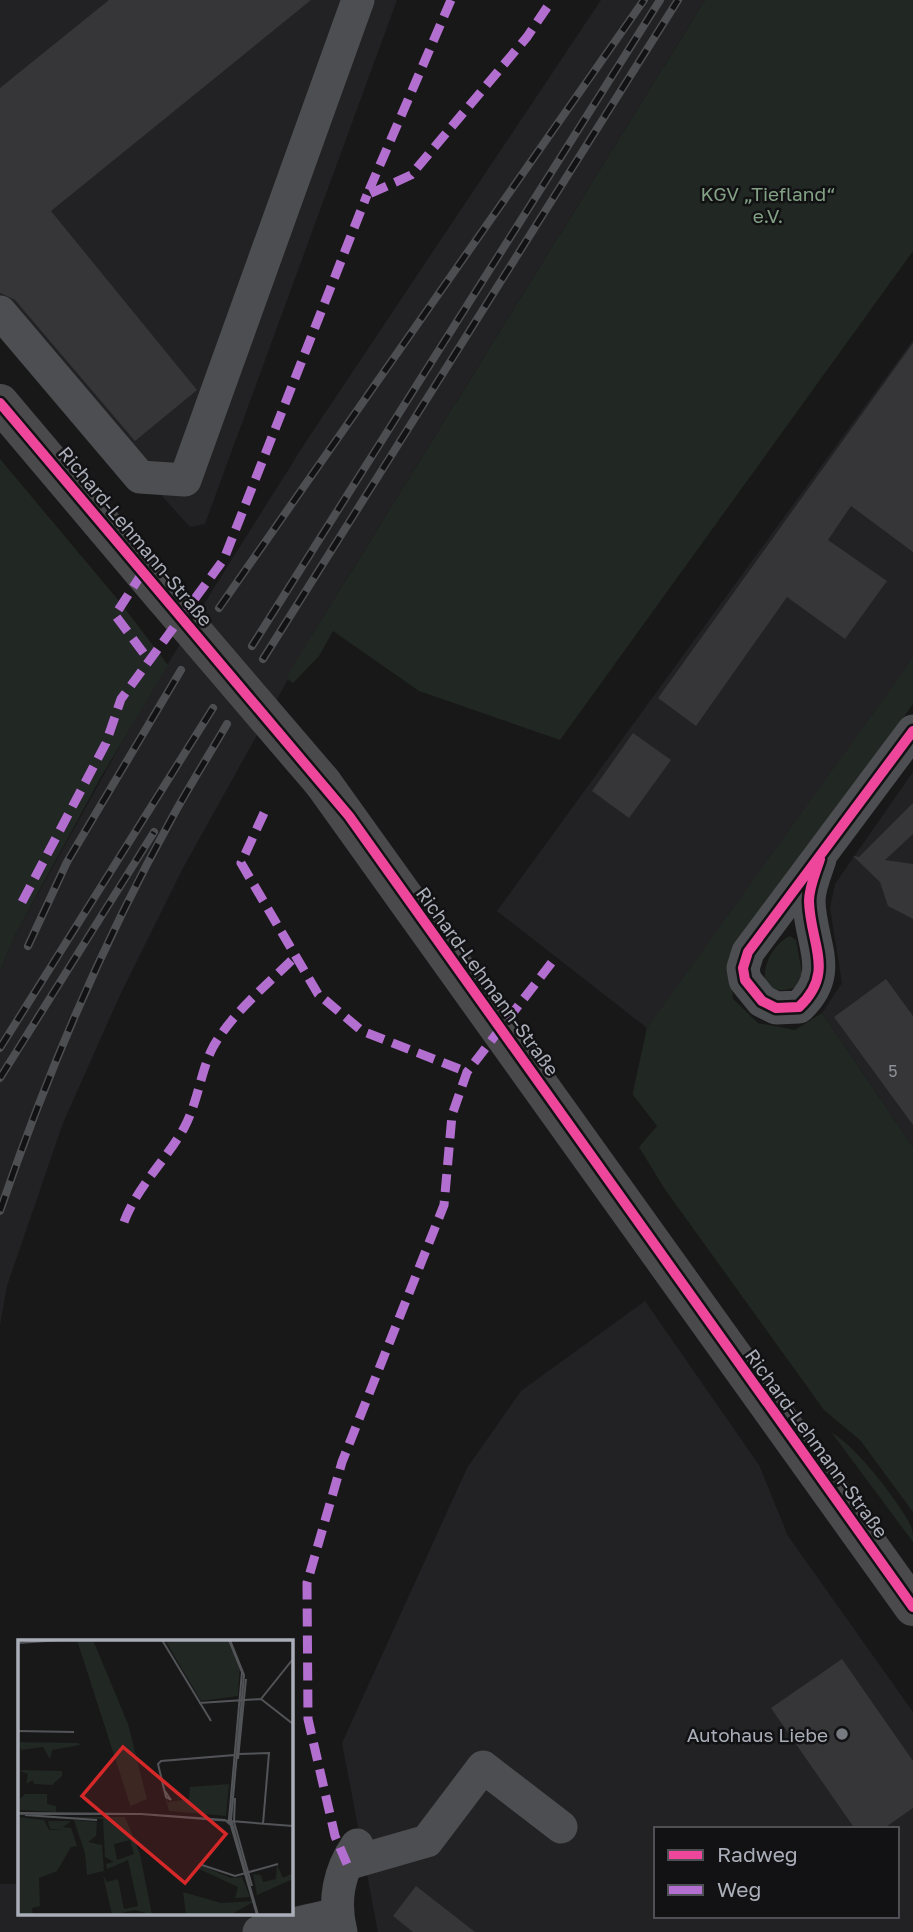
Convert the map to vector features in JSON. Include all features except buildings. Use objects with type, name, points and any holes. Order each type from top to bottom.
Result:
[{"type":"main road","name":"Richard-Lehmann-Straße","points":[[0,403],[323,783],[913,1607]]},
{"type":"street","points":[[0,312],[140,477],[185,480],[358,0]]},
{"type":"street","points":[[820,859],[913,731]]},
{"type":"street","points":[[347,1864],[427,1841],[483,1767],[562,1826]]},
{"type":"street","points":[[259,1932],[339,1923],[340,1880],[362,1840],[421,1824]]},
{"type":"shaded area","points":[[0,0],[397,0],[205,524],[190,527],[161,495],[138,491],[0,330]]},
{"type":"shaded area","points":[[601,0],[705,0],[320,622],[183,868],[120,995],[63,1123],[7,1286],[0,1325],[0,971],[15,935],[137,715],[215,586],[307,440]]},
{"type":"shaded area","points":[[913,340],[913,704],[632,1095],[647,1028],[497,911]]},
{"type":"shaded area","points":[[913,772],[913,1147],[822,1013],[842,983],[830,908],[835,884]]},
{"type":"shaded area","points":[[645,1301],[759,1465],[788,1536],[913,1712],[913,1932],[378,1932],[342,1743],[467,1468],[521,1391]]},
{"type":"shaded area","points":[[0,1884],[18,1884],[18,1914],[292,1914],[292,1907],[309,1903],[316,1932],[0,1932]]},
{"type":"green space","name":"KGV „Tiefland“ e.V.","points":[[705,0],[913,0],[913,251],[560,740],[419,691],[333,631],[319,656],[293,683],[286,678]]},
{"type":"green space","points":[[0,459],[119,601],[168,665],[101,777],[15,935],[0,971]]},
{"type":"green space","points":[[913,658],[913,704],[815,839],[730,967],[733,999],[758,1023],[795,1030],[822,1013],[913,1147],[913,1512],[860,1440],[824,1410],[664,1188],[639,1147],[657,1126],[633,1095],[647,1028]]},
{"type":"green space","points":[[790,936],[796,940],[802,973],[796,987],[781,990],[771,988],[766,981],[767,962],[773,951]]},
{"type":"green space","points":[[832,1433],[853,1450],[887,1489],[911,1526],[913,1542]]},
{"type":"tram line","points":[[0,396],[19,418]]},
{"type":"tram line","points":[[0,412],[344,818],[913,1616]]},
{"type":"tram line","points":[[414,900],[720,1327]]},
{"type":"tram line","points":[[887,1560],[913,1597]]},
{"type":"railway","points":[[219,608],[644,0]]},
{"type":"railway","points":[[252,646],[660,0]]},
{"type":"railway","points":[[263,659],[678,0]]},
{"type":"railway","points":[[28,946],[67,862],[181,670]]},
{"type":"railway","points":[[0,1048],[213,708]]},
{"type":"railway","points":[[0,1211],[56,1060],[100,961],[179,804],[227,724]]},
{"type":"railway","points":[[0,1078],[154,832]]},
{"type":"marked path","points":[[451,0],[367,195],[411,175],[527,37],[552,0]]},
{"type":"marked path","points":[[22,902],[106,743],[121,699],[224,559],[367,195]]},
{"type":"marked path","points":[[143,572],[115,615],[148,659]]},
{"type":"marked path","points":[[264,813],[241,863],[318,994],[362,1031],[467,1072]]},
{"type":"marked path","points":[[124,1222],[136,1197],[184,1128],[209,1056],[221,1034],[296,956]]},
{"type":"marked path","points":[[347,1864],[335,1836],[308,1719],[307,1583],[342,1462],[444,1205],[452,1115],[467,1072],[556,957]]},
{"type":"cycle path","points":[[0,403],[349,816],[913,1607]]},
{"type":"cycle path","points":[[820,859],[811,885],[809,901],[818,957],[816,982],[799,1007],[776,1008],[762,1001],[745,980],[743,968],[748,952],[913,731]]},
{"type":"place","name":"Autohaus Liebe","points":[[842,1734]]}]
